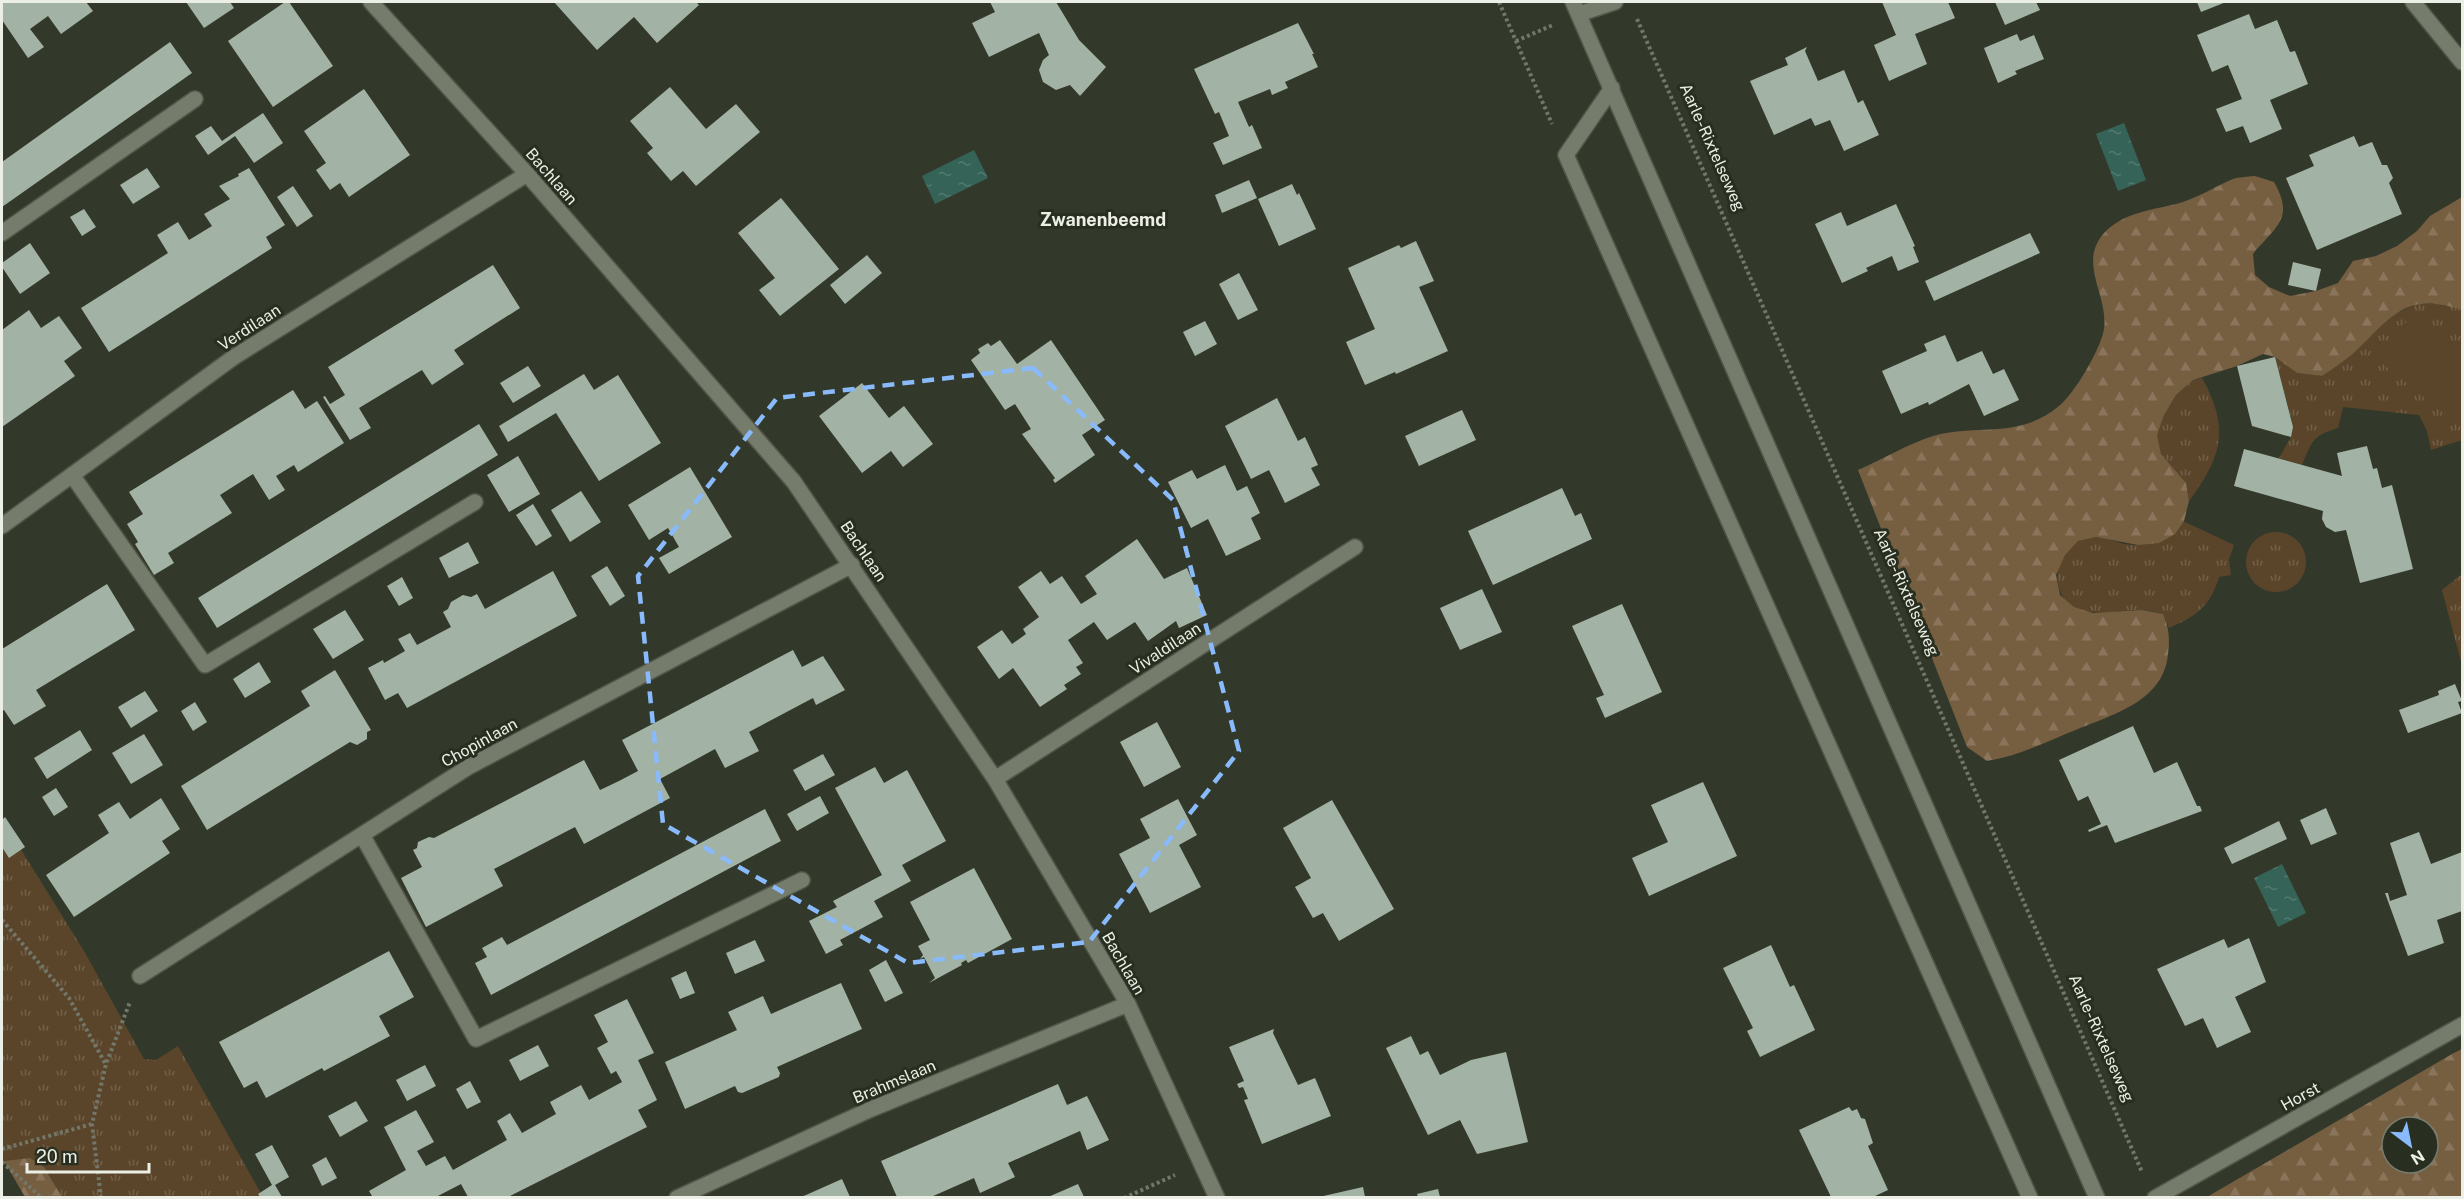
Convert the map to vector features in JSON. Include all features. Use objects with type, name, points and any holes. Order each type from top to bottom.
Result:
[{"type":"street","name":"Bachlaan","points":[[371,2],[527,174],[794,482],[995,779],[1128,1004],[1217,1197]]},
{"type":"street","points":[[1614,2],[1576,8],[2097,1197]]},
{"type":"street","points":[[2414,2],[2463,63]]},
{"type":"street","points":[[1611,88],[1566,155],[2030,1197]]},
{"type":"street","points":[[2,233],[195,99]]},
{"type":"street","name":"Verdilaan","points":[[2,526],[234,357],[527,174]]},
{"type":"street","points":[[72,475],[205,665],[475,502]]},
{"type":"street","name":"Vivaldilaan","points":[[995,779],[1355,547]]},
{"type":"street","name":"Chopinlaan","points":[[140,976],[470,766],[852,565]]},
{"type":"street","points":[[362,834],[476,1039],[802,880]]},
{"type":"street","name":"Brahmslaan","points":[[677,1197],[869,1110],[1128,1004]]},
{"type":"street","name":"Horst","points":[[2155,1197],[2463,1025]]},
{"type":"path","points":[[1498,2],[1566,155]]},
{"type":"path","points":[[1516,41],[1576,8]]},
{"type":"path","name":"Aarle-Rixtelseweg","points":[[1634,12],[2143,1176]]},
{"type":"path","points":[[2,920],[69,998],[106,1064]]},
{"type":"path","points":[[101,1197],[92,1124],[106,1064],[140,976]]},
{"type":"path","points":[[2,1149],[92,1124]]},
{"type":"path","points":[[2,1162],[42,1197]]},
{"type":"path","points":[[1124,1197],[1201,1163]]},
{"type":"highlighted area","points":[[1033,368],[1173,500],[1239,751],[1089,942],[908,963],[663,824],[638,576],[777,398]]},
{"type":"green space","points":[[2255,176],[2274,182],[2283,205],[2283,214],[2275,229],[2253,254],[2255,275],[2269,287],[2290,296],[2316,291],[2338,283],[2353,261],[2376,256],[2397,246],[2417,231],[2430,216],[2462,197],[2462,310],[2428,303],[2404,309],[2382,325],[2350,356],[2322,376],[2297,373],[2275,357],[2263,354],[2237,366],[2193,380],[2176,395],[2164,415],[2157,435],[2161,454],[2186,483],[2189,501],[2184,521],[2175,534],[2159,543],[2138,545],[2096,537],[2078,541],[2065,555],[2056,575],[2060,595],[2074,607],[2093,613],[2142,610],[2163,614],[2169,638],[2165,670],[2148,694],[2122,711],[2022,752],[1987,761],[1967,747],[1858,470],[1933,436],[1950,432],[2013,427],[2044,417],[2059,406],[2079,382],[2102,338],[2104,316],[2093,266],[2098,242],[2107,230],[2134,214],[2183,202],[2233,179]]},
{"type":"green space","points":[[2416,304],[2444,304],[2462,310],[2462,440],[2431,450],[2427,431],[2419,415],[2343,407],[2338,428],[2314,440],[2302,465],[2279,458],[2291,437],[2292,422],[2275,357],[2297,373],[2322,376],[2359,348],[2393,315]]},
{"type":"green space","points":[[2415,311],[2462,350],[2461,427],[2376,358]]},
{"type":"green space","points":[[2202,378],[2216,412],[2219,427],[2218,442],[2209,470],[2189,501],[2186,483],[2161,454],[2156,435],[2176,395],[2193,380]]},
{"type":"green space","points":[[2183,521],[2234,545],[2229,559],[2231,575],[2219,577],[2206,603],[2187,619],[2169,628],[2163,614],[2143,610],[2100,613],[2084,611],[2067,602],[2061,594],[2058,585],[2060,564],[2070,547],[2079,541],[2095,537],[2138,545]]},
{"type":"green space","points":[[2276,532],[2297,541],[2306,562],[2297,583],[2276,592],[2255,583],[2246,562],[2255,541]]},
{"type":"green space","points":[[2462,574],[2462,665],[2442,590]]},
{"type":"green space","points":[[2,819],[84,951],[144,1059],[156,1060],[178,1046],[263,1197],[62,1197],[41,1165],[28,1160],[4,1161],[2,1156],[2,1100],[4,1094],[2,1086]]},
{"type":"green space","points":[[2462,1049],[2462,1197],[2207,1197],[2452,1054]]},
{"type":"green space","points":[[30,1158],[44,1167],[62,1197],[25,1197],[4,1161]]},
{"type":"water","points":[[2124,123],[2146,180],[2118,191],[2096,134]]},
{"type":"water","points":[[974,150],[988,178],[935,204],[922,176]]},
{"type":"water","points":[[2282,864],[2306,913],[2278,927],[2254,878]]},
{"type":"building","points":[[2,2],[86,2],[93,11],[61,34],[48,16],[30,29],[44,47],[28,58],[2,20]]},
{"type":"building","points":[[186,2],[230,2],[234,8],[204,28]]},
{"type":"building","points":[[285,2],[289,2],[333,66],[273,107],[228,41]]},
{"type":"building","points":[[554,2],[696,2],[699,5],[657,43],[634,17],[597,50]]},
{"type":"building","points":[[990,2],[1056,2],[1079,40],[1106,67],[1080,96],[1070,85],[1056,90],[1043,82],[1039,70],[1043,60],[1049,55],[1039,33],[989,57],[972,23],[995,12]]},
{"type":"building","points":[[1882,2],[1948,2],[1955,18],[1915,34],[1927,64],[1889,81],[1874,45],[1896,35]]},
{"type":"building","points":[[1995,2],[2036,2],[2040,10],[2005,25]]},
{"type":"building","points":[[2197,2],[2226,2],[2201,12]]},
{"type":"building","points":[[2249,14],[2255,29],[2277,20],[2290,52],[2295,51],[2308,84],[2270,100],[2282,129],[2250,143],[2243,126],[2226,132],[2216,109],[2242,99],[2228,65],[2212,72],[2197,35]]},
{"type":"building","points":[[1298,23],[1318,67],[1285,82],[1288,88],[1272,95],[1270,89],[1238,102],[1249,127],[1252,125],[1262,148],[1223,165],[1213,143],[1229,136],[1219,112],[1215,114],[1194,69]]},
{"type":"building","points":[[2017,34],[2020,41],[2034,35],[2044,59],[2015,71],[2017,74],[1998,83],[1984,48]]},
{"type":"building","points":[[170,42],[192,73],[2,207],[2,162]]},
{"type":"building","points":[[1807,47],[1805,51],[1818,81],[1844,70],[1858,103],[1863,100],[1879,135],[1844,151],[1830,120],[1815,126],[1811,118],[1774,135],[1750,81],[1788,65],[1785,58]]},
{"type":"building","points":[[670,87],[706,129],[736,104],[760,132],[696,186],[683,171],[671,181],[647,153],[653,148],[630,121]]},
{"type":"building","points":[[364,89],[410,155],[349,197],[340,183],[330,190],[316,170],[326,163],[304,131]]},
{"type":"building","points":[[263,113],[283,143],[254,163],[235,136],[208,155],[195,136],[211,126],[222,141]]},
{"type":"building","points":[[2354,136],[2359,147],[2372,142],[2382,165],[2387,165],[2393,178],[2389,183],[2402,214],[2317,250],[2286,178],[2314,166],[2309,155]]},
{"type":"building","points":[[147,168],[160,187],[133,204],[120,185]]},
{"type":"building","points":[[249,168],[285,225],[266,237],[272,248],[109,352],[81,308],[168,253],[157,235],[178,222],[189,240],[212,226],[204,214],[230,199],[219,186]]},
{"type":"building","points":[[1249,180],[1257,198],[1222,213],[1215,195]]},
{"type":"building","points":[[1292,184],[1297,195],[1299,193],[1316,229],[1279,246],[1258,199]]},
{"type":"building","points":[[293,186],[313,216],[297,227],[277,197]]},
{"type":"building","points":[[781,198],[839,269],[780,316],[759,290],[775,278],[738,233]]},
{"type":"building","points":[[1896,204],[1915,246],[1913,247],[1919,262],[1898,271],[1892,256],[1842,283],[1815,224],[1841,212],[1847,226]]},
{"type":"building","points":[[84,209],[96,227],[82,236],[70,217]]},
{"type":"building","points":[[2030,233],[2040,253],[1934,301],[1925,281]]},
{"type":"building","points":[[1416,241],[1434,281],[1419,287],[1448,351],[1365,385],[1346,342],[1375,329],[1348,268],[1399,245],[1401,248]]},
{"type":"building","points":[[30,243],[50,273],[20,294],[2,267],[2,263]]},
{"type":"building","points":[[867,255],[882,273],[845,304],[830,285]]},
{"type":"building","points":[[2293,262],[2321,269],[2316,291],[2288,285]]},
{"type":"building","points":[[493,265],[520,308],[454,350],[464,364],[432,385],[422,370],[359,408],[371,428],[350,440],[323,397],[325,396],[330,404],[345,395],[328,367]]},
{"type":"building","points":[[1239,273],[1258,310],[1238,320],[1219,284]]},
{"type":"building","points":[[29,310],[41,328],[59,316],[82,348],[64,361],[75,376],[2,427],[2,330]]},
{"type":"building","points":[[1205,321],[1217,344],[1195,356],[1183,332]]},
{"type":"building","points":[[1945,335],[1957,362],[1982,351],[1993,374],[2004,369],[2019,400],[1984,416],[1969,384],[1929,405],[1928,402],[1901,414],[1882,371],[1927,351],[1924,344]]},
{"type":"building","points":[[1000,340],[1017,364],[1051,340],[1105,420],[1082,435],[1095,455],[1055,483],[1053,480],[1055,478],[1022,434],[1031,429],[1015,404],[1005,410],[971,360],[980,353],[978,349],[988,343],[991,346]]},
{"type":"building","points":[[2275,357],[2293,427],[2291,437],[2252,426],[2237,366]]},
{"type":"building","points":[[528,366],[541,386],[513,403],[500,383]]},
{"type":"building","points":[[584,374],[594,390],[618,375],[661,443],[599,481],[556,413],[508,442],[499,426]]},
{"type":"building","points":[[862,383],[889,418],[904,406],[933,444],[903,467],[891,451],[862,473],[819,416]]},
{"type":"building","points":[[293,390],[305,409],[317,401],[344,443],[298,472],[294,465],[276,476],[285,490],[269,500],[253,474],[220,495],[232,513],[168,553],[174,563],[154,575],[135,544],[138,542],[127,524],[143,514],[129,492]]},
{"type":"building","points":[[1277,398],[1298,441],[1305,437],[1318,465],[1311,468],[1320,485],[1285,503],[1269,470],[1251,479],[1225,426]]},
{"type":"building","points":[[1462,410],[1476,440],[1419,466],[1405,436]]},
{"type":"building","points":[[479,424],[498,455],[217,628],[198,598]]},
{"type":"building","points":[[2367,446],[2373,469],[2377,468],[2382,488],[2392,485],[2413,569],[2360,583],[2346,530],[2335,532],[2326,527],[2322,519],[2323,511],[2234,486],[2244,449],[2342,476],[2337,453]]},
{"type":"building","points":[[518,456],[540,494],[509,512],[487,475]]},
{"type":"building","points":[[1225,465],[1237,491],[1247,486],[1260,513],[1251,518],[1261,539],[1226,556],[1208,519],[1191,528],[1168,482],[1192,470],[1197,479]]},
{"type":"building","points":[[690,467],[732,537],[669,574],[659,558],[679,547],[668,528],[649,540],[628,505]]},
{"type":"building","points":[[1562,488],[1575,516],[1581,513],[1592,539],[1493,585],[1468,531]]},
{"type":"building","points":[[581,491],[601,522],[570,542],[551,510]]},
{"type":"building","points":[[533,504],[552,536],[536,546],[516,515]]},
{"type":"building","points":[[1137,539],[1164,579],[1187,568],[1207,615],[1179,628],[1176,621],[1148,641],[1135,622],[1107,640],[1094,622],[1068,640],[1083,663],[1076,667],[1081,674],[1064,685],[1067,689],[1040,707],[1013,668],[999,679],[977,647],[1002,630],[1012,644],[1026,634],[1023,629],[1039,617],[1018,587],[1041,571],[1050,584],[1062,576],[1081,604],[1097,594],[1085,576]]},
{"type":"building","points":[[468,542],[479,563],[449,578],[439,558]]},
{"type":"building","points":[[607,566],[625,596],[610,606],[591,576]]},
{"type":"building","points":[[553,571],[577,616],[407,708],[398,693],[385,700],[368,668],[383,660],[384,663],[405,651],[398,639],[410,633],[417,645],[451,627],[443,612],[448,609],[451,602],[463,595],[471,597],[477,594],[485,609]]},
{"type":"building","points":[[402,577],[413,598],[399,606],[387,586]]},
{"type":"building","points":[[107,584],[135,630],[36,690],[46,706],[14,725],[4,710],[2,711],[2,649]]},
{"type":"building","points":[[1482,589],[1502,632],[1460,650],[1440,608]]},
{"type":"building","points":[[1622,604],[1662,692],[1605,718],[1596,698],[1604,695],[1572,626]]},
{"type":"building","points":[[345,610],[364,640],[333,659],[313,629]]},
{"type":"building","points":[[793,650],[802,667],[823,656],[845,690],[816,705],[813,698],[749,732],[759,751],[725,768],[715,749],[660,779],[670,798],[584,844],[575,827],[494,869],[503,886],[426,927],[401,878],[422,867],[413,850],[417,848],[418,842],[429,837],[434,838],[584,760],[600,790],[619,781],[638,771],[622,740]]},
{"type":"building","points":[[259,662],[271,682],[245,698],[233,679]]},
{"type":"building","points":[[335,670],[371,730],[367,732],[367,739],[357,745],[350,742],[207,830],[181,786],[310,706],[301,691]]},
{"type":"building","points":[[2455,684],[2462,701],[2458,702],[2462,713],[2408,733],[2399,710],[2439,695],[2438,691]]},
{"type":"building","points":[[145,691],[158,711],[131,728],[118,707]]},
{"type":"building","points":[[195,702],[207,722],[193,731],[181,711]]},
{"type":"building","points":[[1157,722],[1181,767],[1144,787],[1120,742]]},
{"type":"building","points":[[2133,726],[2154,773],[2177,762],[2197,806],[2200,806],[2202,811],[2115,843],[2107,825],[2089,832],[2088,830],[2101,824],[2088,796],[2078,801],[2059,760]]},
{"type":"building","points":[[80,730],[92,750],[47,779],[34,758]]},
{"type":"building","points":[[144,734],[163,765],[131,784],[112,753]]},
{"type":"building","points":[[823,754],[835,775],[805,791],[793,770]]},
{"type":"building","points":[[875,767],[884,783],[907,770],[946,841],[902,865],[911,881],[874,901],[883,917],[840,940],[843,945],[826,954],[809,921],[837,907],[833,901],[882,875],[835,788]]},
{"type":"building","points":[[1703,782],[1737,856],[1649,896],[1632,858],[1668,842],[1651,805]]},
{"type":"building","points":[[56,788],[68,807],[54,816],[42,797]]},
{"type":"building","points":[[820,796],[829,813],[797,831],[787,814]]},
{"type":"building","points":[[161,798],[180,829],[162,841],[170,853],[74,917],[46,875],[109,833],[98,815],[119,802],[130,819]]},
{"type":"building","points":[[1178,799],[1197,835],[1179,845],[1201,887],[1150,913],[1119,854],[1150,838],[1140,819]]},
{"type":"building","points":[[1332,800],[1394,909],[1339,941],[1323,913],[1313,918],[1295,887],[1311,878],[1283,828]]},
{"type":"building","points":[[2326,808],[2337,834],[2311,845],[2300,820]]},
{"type":"building","points":[[765,809],[781,841],[491,995],[475,963],[487,957],[482,948],[502,937],[507,945]]},
{"type":"building","points":[[5,817],[25,847],[9,858],[2,847],[2,820]]},
{"type":"building","points":[[2279,821],[2287,839],[2232,864],[2224,848]]},
{"type":"building","points":[[2419,832],[2431,864],[2462,852],[2462,911],[2437,920],[2444,943],[2408,956],[2385,893],[2388,893],[2390,901],[2407,895],[2390,843]]},
{"type":"building","points":[[974,868],[1012,939],[968,963],[966,960],[961,963],[962,965],[929,983],[935,978],[924,957],[920,959],[923,955],[918,946],[930,940],[910,902]]},
{"type":"building","points":[[2249,938],[2266,982],[2235,997],[2251,1032],[2217,1048],[2203,1018],[2185,1026],[2157,969],[2224,939],[2228,948]]},
{"type":"building","points":[[755,940],[765,961],[735,974],[726,953]]},
{"type":"building","points":[[1771,945],[1790,987],[1794,985],[1815,1030],[1760,1057],[1747,1031],[1753,1028],[1723,968]]},
{"type":"building","points":[[389,951],[414,997],[379,1016],[390,1036],[266,1098],[257,1081],[244,1088],[219,1042]]},
{"type":"building","points":[[886,960],[903,993],[885,1002],[869,970]]},
{"type":"building","points":[[686,971],[695,993],[680,999],[671,978]]},
{"type":"building","points":[[841,983],[862,1029],[777,1067],[779,1077],[742,1093],[738,1092],[735,1086],[685,1109],[665,1062],[737,1030],[728,1012],[763,996],[771,1014]]},
{"type":"building","points":[[627,999],[654,1053],[638,1060],[657,1100],[638,1110],[647,1127],[508,1197],[468,1197],[461,1184],[436,1197],[370,1197],[372,1196],[369,1191],[406,1170],[384,1127],[416,1110],[434,1142],[417,1151],[426,1166],[445,1156],[453,1170],[507,1140],[497,1121],[510,1113],[522,1133],[556,1114],[550,1102],[581,1085],[589,1100],[622,1082],[616,1071],[611,1074],[597,1048],[608,1042],[594,1015]]},
{"type":"building","points":[[1274,1029],[1273,1033],[1298,1085],[1315,1078],[1331,1116],[1262,1144],[1244,1100],[1248,1099],[1243,1087],[1239,1088],[1237,1084],[1244,1081],[1229,1047]]},
{"type":"building","points":[[1411,1036],[1420,1055],[1428,1051],[1440,1075],[1471,1060],[1506,1052],[1528,1142],[1477,1154],[1460,1120],[1428,1135],[1386,1048]]},
{"type":"building","points":[[538,1045],[549,1066],[520,1081],[509,1060]]},
{"type":"building","points":[[425,1065],[436,1086],[407,1101],[396,1080]]},
{"type":"building","points":[[470,1081],[481,1102],[467,1109],[456,1089]]},
{"type":"building","points":[[1058,1084],[1067,1105],[1087,1096],[1109,1140],[1087,1150],[1080,1131],[1008,1163],[1015,1177],[980,1193],[974,1178],[931,1197],[897,1197],[881,1161]]},
{"type":"building","points":[[356,1101],[368,1121],[340,1137],[328,1116]]},
{"type":"building","points":[[1849,1107],[1852,1111],[1857,1109],[1861,1118],[1865,1119],[1873,1143],[1868,1146],[1888,1190],[1873,1197],[1831,1197],[1799,1130]]},
{"type":"building","points":[[272,1145],[289,1177],[275,1185],[282,1197],[260,1197],[258,1194],[272,1185],[255,1154]]},
{"type":"building","points":[[326,1157],[337,1178],[322,1186],[312,1165]]},
{"type":"building","points":[[842,1179],[850,1197],[800,1197],[806,1195]]},
{"type":"building","points":[[1078,1184],[1084,1197],[1048,1197],[1062,1191]]},
{"type":"building","points":[[1363,1187],[1365,1197],[1319,1197]]},
{"type":"building","points":[[1438,1189],[1440,1197],[1418,1197],[1417,1194]]},
{"type":"district","name":"Zwanenbeemd","points":[[1103,220]]}]
